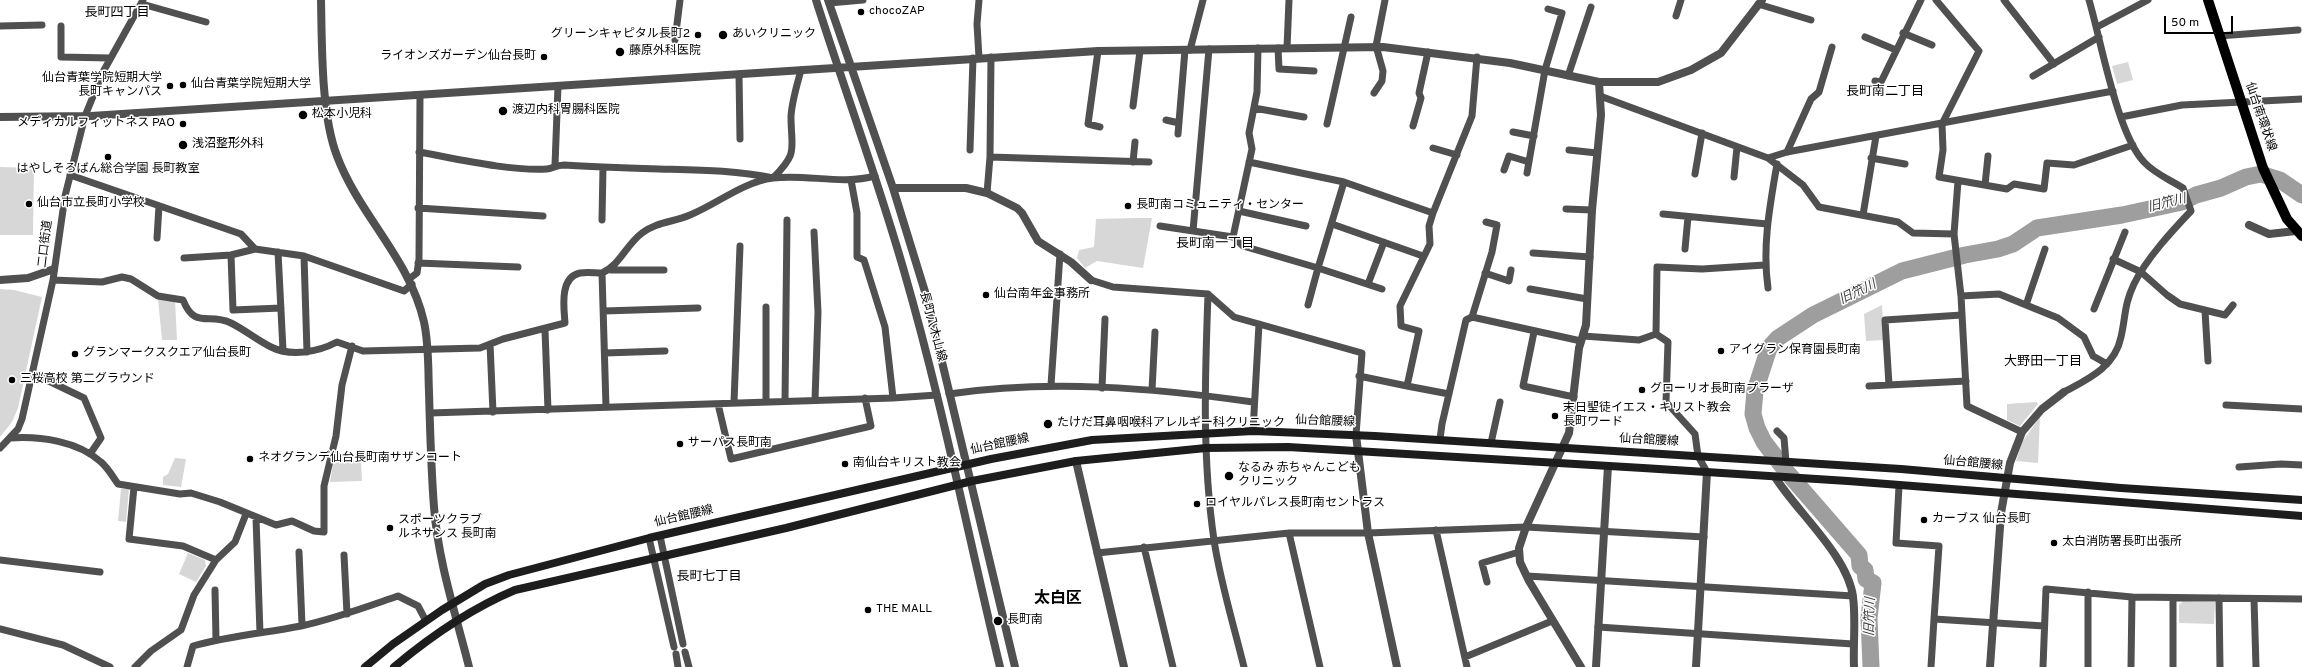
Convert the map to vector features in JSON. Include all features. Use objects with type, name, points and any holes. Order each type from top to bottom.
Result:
[{"type":"main road","name":"仙台南環状線","points":[[2208,0],[2240,102],[2263,168],[2286,219],[2299,233]]},
{"type":"main road","name":"仙台館腰線","points":[[366,667],[453,602],[485,584],[509,575],[649,538],[954,467],[1026,451],[1092,440],[1206,432],[1253,431],[1356,435],[1762,460],[2302,500]]},
{"type":"main road","points":[[394,667],[458,619],[491,600],[515,590],[653,559],[972,481],[1076,461],[1206,448],[1288,447],[1707,472],[2302,516]]},
{"type":"street","points":[[321,0],[326,101],[332,142],[344,171],[411,282],[424,322],[428,350],[434,508],[441,553],[469,667]]},
{"type":"street","points":[[675,40],[680,0]]},
{"type":"street","name":"長町八木山線","points":[[816,0],[875,176],[938,394],[1000,667]]},
{"type":"street","points":[[863,0],[828,1],[893,188],[926,295],[949,394],[972,481],[1015,667]]},
{"type":"street","points":[[970,150],[979,0]]},
{"type":"street","points":[[1178,134],[1188,50],[1203,0]]},
{"type":"street","points":[[1290,0],[1279,69],[1314,71]]},
{"type":"street","points":[[1374,94],[1382,81],[1383,71],[1376,46],[1385,0]]},
{"type":"street","points":[[1676,16],[1681,0]]},
{"type":"street","points":[[1875,80],[1881,82],[1903,33],[1921,0]]},
{"type":"street","points":[[1936,0],[1980,51],[1942,124],[1943,150],[1939,177],[2007,189],[2014,184],[2044,189],[2047,163],[2074,165],[2133,145]]},
{"type":"street","points":[[2004,0],[2054,64]]},
{"type":"street","points":[[1990,667],[2003,493],[2013,453],[2022,432],[2042,409],[2064,392],[2094,375],[2113,358],[2121,338],[2126,303],[2141,272],[2191,211],[2185,191],[2152,169],[2143,161],[2133,145],[2121,117],[2113,91],[2089,0]]},
{"type":"street","points":[[2097,27],[2148,0]]},
{"type":"street","points":[[143,2],[206,22]]},
{"type":"street","name":"二口街道","points":[[0,448],[18,429],[22,419],[53,280],[60,222],[70,175],[86,116],[110,58],[143,2]]},
{"type":"street","points":[[0,116],[86,116],[1098,51],[1376,46],[1477,57],[1599,82],[1658,82],[1691,70],[1720,53],[1760,2],[1811,20]]},
{"type":"street","points":[[1568,76],[1591,7]]},
{"type":"street","points":[[1528,173],[1544,70],[1562,13],[1548,9]]},
{"type":"street","points":[[1328,124],[1351,17]]},
{"type":"street","points":[[0,26],[42,25]]},
{"type":"street","points":[[61,26],[61,57],[110,58]]},
{"type":"street","points":[[2219,36],[2298,30]]},
{"type":"street","points":[[1903,33],[1932,45]]},
{"type":"street","points":[[1865,37],[1896,50]]},
{"type":"street","points":[[2033,76],[2099,37]]},
{"type":"street","points":[[1787,152],[1812,99],[1818,92],[1832,47]]},
{"type":"street","points":[[1233,238],[1252,150],[1249,133],[1258,77],[1258,48]]},
{"type":"street","points":[[1193,231],[1209,49]]},
{"type":"street","points":[[1098,51],[1088,124],[1100,127]]},
{"type":"street","points":[[1133,106],[1140,51]]},
{"type":"street","points":[[1413,126],[1421,98],[1419,93],[1428,52]]},
{"type":"street","points":[[987,193],[990,157],[991,57]]},
{"type":"street","points":[[1407,386],[1419,331],[1400,326],[1400,306],[1430,244],[1429,226],[1433,213],[1472,116],[1477,57]]},
{"type":"street","points":[[611,270],[640,235],[648,229],[689,216],[747,186],[773,178],[788,163],[793,153],[791,115],[801,70]]},
{"type":"street","points":[[739,74],[740,139]]},
{"type":"street","points":[[1581,667],[1552,621],[1527,576],[1520,562],[1519,552],[1520,541],[1554,463],[1569,433],[1587,299],[1592,210],[1601,115],[1599,82]]},
{"type":"street","points":[[555,165],[558,86]]},
{"type":"street","points":[[1768,158],[1787,152],[2113,91]]},
{"type":"street","points":[[184,258],[231,255],[255,249],[278,252],[304,256],[404,291],[416,273],[418,263],[420,95]]},
{"type":"street","points":[[1600,96],[1768,158],[1803,185],[1819,207],[1898,222],[1913,233],[1954,234]]},
{"type":"street","points":[[2121,117],[2182,105],[2302,99]]},
{"type":"street","points":[[1254,108],[1304,117]]},
{"type":"street","points":[[1166,120],[1179,123]]},
{"type":"street","points":[[1513,132],[1534,136]]},
{"type":"street","points":[[1695,174],[1702,133]]},
{"type":"street","points":[[1863,215],[1871,158],[1876,136]]},
{"type":"street","points":[[1133,162],[1135,142]]},
{"type":"street","points":[[1734,177],[1738,147]]},
{"type":"street","points":[[1433,148],[1457,156]]},
{"type":"street","points":[[1569,150],[1597,153]]},
{"type":"street","points":[[419,152],[513,167],[549,169],[555,165],[699,169],[751,174],[773,178],[851,180],[861,180],[875,176]]},
{"type":"street","points":[[1504,170],[1509,156],[1529,162]]},
{"type":"street","points":[[1984,185],[1988,156]]},
{"type":"street","points":[[990,157],[1149,162]]},
{"type":"street","points":[[1871,158],[1905,164]]},
{"type":"street","points":[[1249,162],[1344,182],[1433,213]]},
{"type":"street","points":[[1768,288],[1765,265],[1767,224],[1777,164]]},
{"type":"street","points":[[602,220],[603,167]]},
{"type":"street","points":[[70,175],[241,234],[255,249]]},
{"type":"street","points":[[851,180],[857,213],[857,257],[864,260],[885,328],[893,398]]},
{"type":"street","points":[[1958,181],[1954,234],[1961,296],[1966,406],[2022,432]]},
{"type":"street","points":[[1308,305],[1344,182]]},
{"type":"street","points":[[893,188],[966,188],[987,193],[1017,208],[1027,221],[1034,238],[1060,254],[1091,280],[1113,286],[1208,294],[1234,317],[1362,353],[1359,376],[1356,435],[1368,533],[1397,667]]},
{"type":"street","points":[[157,238],[159,206]]},
{"type":"street","points":[[418,208],[543,216]]},
{"type":"street","points":[[1566,209],[1592,210]]},
{"type":"street","points":[[1239,211],[1306,226]]},
{"type":"street","points":[[1664,214],[1767,224]]},
{"type":"street","points":[[1685,249],[1688,217]]},
{"type":"street","points":[[785,401],[787,220]]},
{"type":"street","points":[[1472,318],[1485,273],[1496,225],[1486,222]]},
{"type":"street","points":[[1332,224],[1423,256]]},
{"type":"street","points":[[2249,225],[2269,234],[2299,233]]},
{"type":"street","points":[[1160,226],[1233,238],[1248,247],[1368,284],[1382,290]]},
{"type":"street","points":[[814,232],[818,312],[815,400]]},
{"type":"street","points":[[2094,308],[2125,232]]},
{"type":"street","points":[[1368,284],[1384,242]]},
{"type":"street","points":[[734,402],[740,246]]},
{"type":"street","points":[[2026,305],[2046,248]]},
{"type":"street","points":[[278,252],[283,350]]},
{"type":"street","points":[[1533,253],[1590,257]]},
{"type":"street","points":[[1051,385],[1060,254]]},
{"type":"street","points":[[231,255],[233,310],[281,308]]},
{"type":"street","points":[[304,256],[307,352]]},
{"type":"street","points":[[901,262],[915,257]]},
{"type":"street","points":[[2113,259],[2141,272],[2167,295],[2180,304],[2225,315],[2233,305]]},
{"type":"street","points":[[418,263],[518,267]]},
{"type":"street","points":[[1656,334],[1657,268],[1702,270],[1765,265]]},
{"type":"street","points":[[0,280],[28,278],[54,269]]},
{"type":"street","points":[[53,280],[102,282],[122,277],[131,279],[158,296],[183,300],[188,311],[194,317],[230,322],[273,348],[307,352],[321,350],[337,342],[363,351],[480,348],[525,333],[545,330],[565,323],[564,288],[571,277],[579,273],[602,274],[611,270],[664,270]]},
{"type":"street","points":[[1485,273],[1509,281],[1511,270]]},
{"type":"street","points":[[602,274],[606,407]]},
{"type":"street","points":[[1530,289],[1587,299]]},
{"type":"street","points":[[1208,294],[1204,395],[1206,448],[1214,540],[1244,667]]},
{"type":"street","points":[[1961,296],[1999,294],[2058,318],[2084,337],[2093,356],[2107,364]]},
{"type":"street","points":[[766,307],[766,401]]},
{"type":"street","points":[[604,311],[698,308]]},
{"type":"street","points":[[2205,311],[2208,361]]},
{"type":"street","points":[[1889,385],[1885,320],[1962,315]]},
{"type":"street","points":[[1440,440],[1466,320],[1472,318],[1534,332],[1582,339],[1639,340],[1656,334]]},
{"type":"street","points":[[1102,388],[1105,319]]},
{"type":"street","points":[[1253,431],[1253,402],[1259,324]]},
{"type":"street","points":[[545,330],[548,410]]},
{"type":"street","points":[[1152,390],[1155,332]]},
{"type":"street","points":[[1534,332],[1523,386],[1574,397]]},
{"type":"street","points":[[1656,334],[1668,342],[1666,402],[1695,434],[1698,456],[1707,472],[1696,667]]},
{"type":"street","points":[[490,344],[493,412]]},
{"type":"street","points":[[10,438],[44,439],[70,445],[90,454],[101,462],[118,484],[180,494],[191,493],[220,502],[276,526],[292,521],[314,531],[324,532],[324,486],[336,436],[342,384],[352,346]]},
{"type":"street","points":[[605,353],[665,351]]},
{"type":"street","points":[[32,373],[84,398],[101,438],[90,454]]},
{"type":"street","points":[[1359,376],[1449,394]]},
{"type":"street","points":[[1868,386],[1966,381]]},
{"type":"street","points":[[949,394],[1051,385],[1152,390],[1253,402]]},
{"type":"street","points":[[430,413],[893,398],[938,394]]},
{"type":"street","points":[[718,404],[731,459],[871,426],[865,398]]},
{"type":"street","points":[[1492,443],[1500,402]]},
{"type":"street","points":[[2226,406],[2302,409]]},
{"type":"street","points":[[1778,431],[1784,438],[1790,462]]},
{"type":"street","points":[[1076,461],[1124,667]]},
{"type":"street","points":[[2239,467],[2281,464],[2302,465]]},
{"type":"street","points":[[1596,667],[1608,466]]},
{"type":"street","points":[[1778,477],[1784,491],[1838,559],[1848,578],[1853,596],[1854,667]]},
{"type":"street","points":[[1899,486],[1896,543],[1938,546],[1931,667]]},
{"type":"street","points":[[134,487],[129,539],[183,546],[216,560]]},
{"type":"street","points":[[135,667],[151,651],[181,630],[194,595],[216,560],[235,542],[246,514]]},
{"type":"street","points":[[256,518],[260,633]]},
{"type":"street","points":[[1097,553],[1289,533],[1368,533],[1526,527],[1603,530],[1704,537]]},
{"type":"street","points":[[1436,530],[1467,667]]},
{"type":"street","points":[[1289,533],[1320,667]]},
{"type":"street","points":[[660,536],[689,667]]},
{"type":"street","points":[[649,538],[678,667]]},
{"type":"street","points":[[1144,547],[1173,667]]},
{"type":"street","points":[[299,552],[302,626]]},
{"type":"street","points":[[1487,582],[1482,563],[1519,552]]},
{"type":"street","points":[[344,555],[347,614]]},
{"type":"street","points":[[0,560],[100,572]]},
{"type":"street","points":[[1527,576],[1853,596]]},
{"type":"street","points":[[2043,667],[2046,589],[2132,597],[2173,599],[2219,598],[2302,600]]},
{"type":"street","points":[[215,590],[216,640]]},
{"type":"street","points":[[2088,592],[2088,667]]},
{"type":"street","points":[[186,667],[193,646],[216,640],[302,626],[347,614],[398,596],[418,606],[426,621]]},
{"type":"street","points":[[2131,667],[2132,597]]},
{"type":"street","points":[[2219,598],[2220,667]]},
{"type":"street","points":[[2173,599],[2173,667]]},
{"type":"street","points":[[2254,599],[2256,667]]},
{"type":"street","points":[[1934,619],[2044,626]]},
{"type":"street","points":[[1465,657],[1552,621]]},
{"type":"street","points":[[1598,627],[1698,635],[1853,644]]},
{"type":"street","points":[[0,629],[63,645],[110,667]]},
{"type":"shaded area","points":[[2128,62],[2133,80],[2117,84],[2112,66]]},
{"type":"shaded area","points":[[0,167],[34,168],[33,235],[0,235]]},
{"type":"shaded area","points":[[1152,218],[1143,268],[1097,261],[1085,268],[1077,258],[1079,250],[1094,247],[1096,219]]},
{"type":"shaded area","name":"三桜高校 第二グラウンド","points":[[0,289],[14,290],[42,297],[18,408],[12,422],[0,437]]},
{"type":"shaded area","points":[[158,299],[175,300],[177,340],[162,340]]},
{"type":"shaded area","points":[[1882,305],[1884,340],[1866,341],[1864,314]]},
{"type":"shaded area","points":[[2037,402],[2038,404],[2020,426],[2007,420],[2007,404]]},
{"type":"shaded area","points":[[2040,417],[2038,463],[2016,461],[2022,442]]},
{"type":"shaded area","points":[[175,458],[186,459],[181,487],[163,485],[163,477],[168,474]]},
{"type":"shaded area","points":[[338,460],[361,461],[362,481],[330,482],[333,464]]},
{"type":"shaded area","points":[[121,489],[129,489],[126,522],[118,521]]},
{"type":"shaded area","points":[[188,553],[205,560],[206,566],[196,582],[179,574]]},
{"type":"shaded area","points":[[2183,601],[2215,602],[2214,624],[2179,623],[2179,605]]},
{"type":"waterway","name":"旧笊川","points":[[1871,667],[1869,618],[1873,583],[1866,579],[1865,570],[1860,566],[1859,555],[1786,471],[1764,442],[1757,428],[1753,414],[1755,391],[1769,348],[1778,338],[1813,315],[1902,271],[1965,255],[1998,249],[2013,244],[2037,228],[2122,215],[2182,202],[2196,195],[2221,188],[2246,177],[2261,174],[2280,180],[2302,195]]},
{"type":"place","name":"chocoZAP","points":[[861,12]]},
{"type":"place","name":"グリーンキャピタル長町2","points":[[698,35]]},
{"type":"place","name":"あいクリニック","points":[[723,35]]},
{"type":"place","name":"藤原外科医院","points":[[620,52]]},
{"type":"place","name":"ライオンズガーデン仙台長町","points":[[544,57]]},
{"type":"place","name":"仙台青葉学院短期大学","points":[[183,85]]},
{"type":"place","name":"仙台青葉学院短期大学 長町キャンパス","points":[[170,86]]},
{"type":"place","name":"渡辺内科胃腸科医院","points":[[503,111]]},
{"type":"place","name":"松本小児科","points":[[303,115]]},
{"type":"place","name":"メディカルフィットネス PAO","points":[[183,124]]},
{"type":"place","name":"浅沼整形外科","points":[[183,145]]},
{"type":"place","name":"はやしそろばん総合学園 長町教室","points":[[108,157]]},
{"type":"place","name":"仙台市立長町小学校","points":[[29,204]]},
{"type":"place","name":"長町南コミュニティ・センター","points":[[1128,206]]},
{"type":"place","name":"仙台南年金事務所","points":[[986,295]]},
{"type":"place","name":"アイグラン保育園長町南","points":[[1721,351]]},
{"type":"place","name":"グランマークスクエア仙台長町","points":[[75,354]]},
{"type":"place","name":"三桜高校 第二グラウンド","points":[[12,380]]},
{"type":"place","name":"グローリオ長町南プラーザ","points":[[1642,390]]},
{"type":"place","name":"末日聖徒イエス・キリスト教会 長町ワード","points":[[1555,416]]},
{"type":"place","name":"たけだ耳鼻咽喉科アレルギー科クリニック","points":[[1048,424]]},
{"type":"place","name":"サーパス長町南","points":[[680,444]]},
{"type":"place","name":"ネオグランデ仙台長町南サザンコート","points":[[250,459]]},
{"type":"place","name":"南仙台キリスト教会","points":[[845,464]]},
{"type":"place","name":"なるみ 赤ちゃんこども クリニック","points":[[1229,476]]},
{"type":"place","name":"ロイヤルパレス長町南セントラス","points":[[1197,504]]},
{"type":"place","name":"カーブス 仙台長町","points":[[1924,520]]},
{"type":"place","name":"スポーツクラブ ルネサンス 長町南","points":[[390,528]]},
{"type":"place","name":"太白消防署長町出張所","points":[[2054,543]]},
{"type":"place","name":"THE MALL","points":[[868,610]]},
{"type":"place","name":"長町南","points":[[998,621]]},
{"type":"district","name":"長町四丁目","points":[[117,13]]},
{"type":"district","name":"長町南二丁目","points":[[1885,92]]},
{"type":"district","name":"長町南一丁目","points":[[1215,244]]},
{"type":"district","name":"大野田一丁目","points":[[2043,362]]},
{"type":"district","name":"長町七丁目","points":[[709,577]]},
{"type":"district","name":"太白区","points":[[1058,600]]}]
